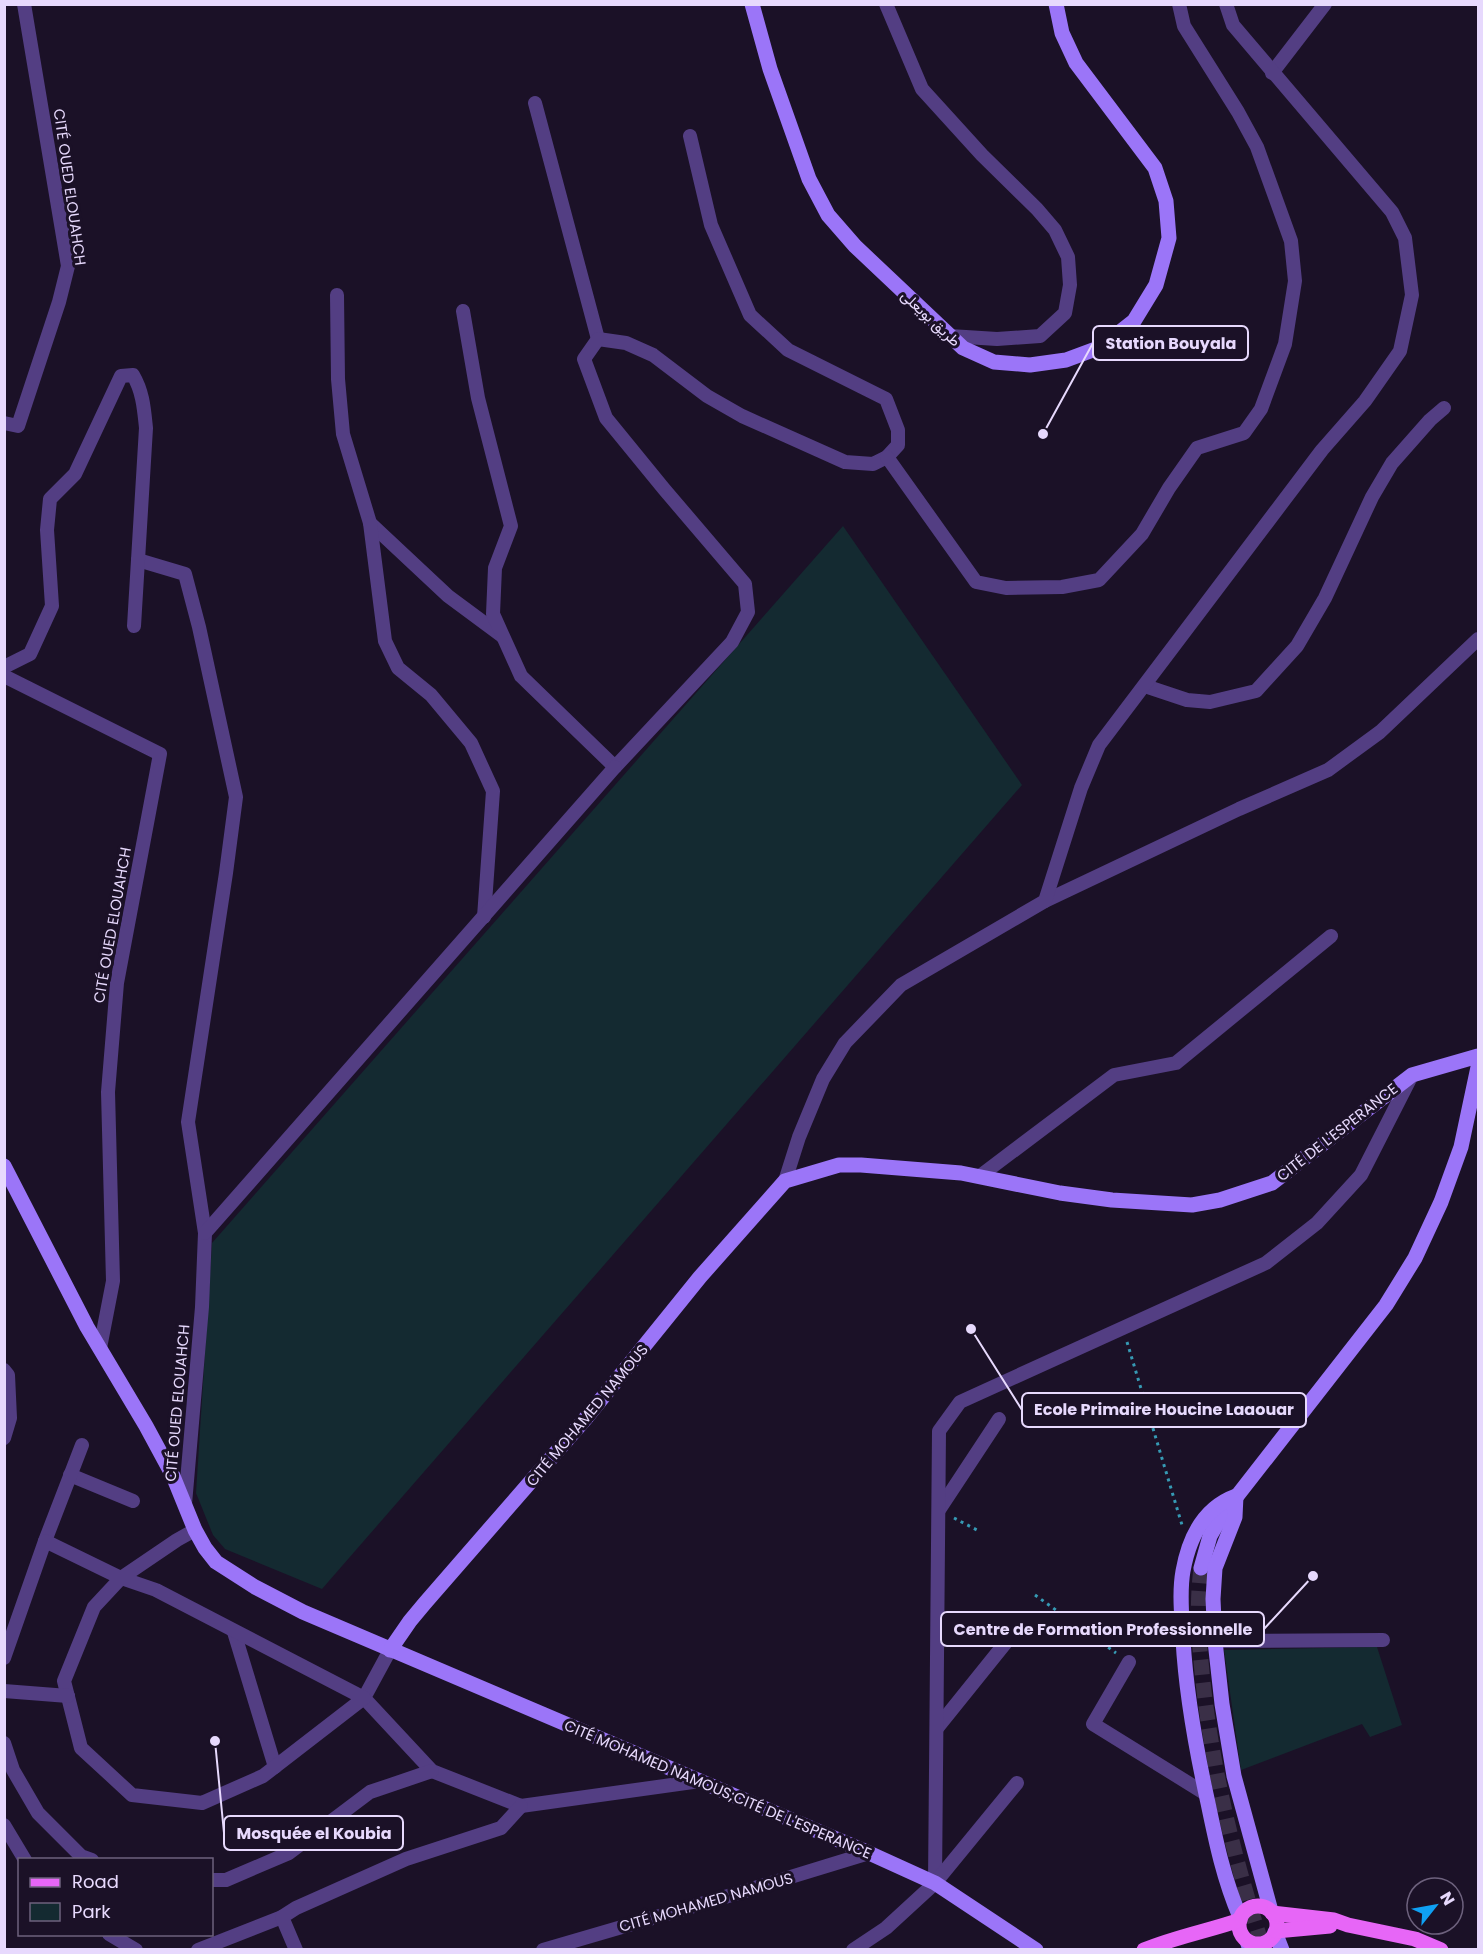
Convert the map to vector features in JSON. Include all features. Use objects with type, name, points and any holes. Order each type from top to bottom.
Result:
[{"type":"main road","name":"طريق بويعلى","points":[[752,4],[770,69],[809,179],[828,215],[855,246],[963,348],[994,362],[1030,365],[1066,360],[1101,347],[1134,321],[1156,285],[1169,238],[1166,201],[1155,168],[1076,63],[1062,33],[1056,4]]},
{"type":"main road","name":"CITÉ DE L'ESPERANCE","points":[[784,1181],[839,1165],[910,1168],[980,1176],[1060,1193],[1112,1200],[1192,1204],[1220,1200],[1272,1183],[1412,1075],[1479,1056]]},
{"type":"main road","points":[[1201,1568],[1210,1536],[1236,1496],[1386,1305],[1415,1258],[1441,1203],[1461,1147],[1478,1074]]},
{"type":"main road","points":[[4,1167],[100,1348],[146,1426],[185,1504],[195,1530],[216,1562],[255,1587],[303,1612],[390,1650]]},
{"type":"main road","name":"CITÉ MOHAMED NAMOUS","points":[[390,1650],[425,1603],[586,1418],[700,1277],[784,1181]]},
{"type":"main road","points":[[1208,1931],[1225,1932],[1247,1942],[1259,1944],[1270,1940],[1277,1923],[1234,1776],[1222,1704],[1215,1641],[1213,1599],[1215,1568],[1235,1517],[1236,1496]]},
{"type":"main road","points":[[1236,1496],[1215,1506],[1200,1524],[1186,1556],[1182,1573],[1182,1612],[1184,1660],[1198,1761],[1222,1864],[1240,1918],[1240,1931],[1247,1942]]},
{"type":"main road","name":"CITÉ MOHAMED NAMOUS;CITÉ DE L'ESPERANCE","points":[[390,1650],[935,1883],[1036,1950]]},
{"type":"main road","points":[[1143,1950],[1175,1938],[1208,1931],[1240,1918],[1247,1909],[1253,1906],[1259,1906],[1272,1912],[1327,1919],[1404,1937],[1441,1950]]},
{"type":"main road","points":[[1275,1931],[1348,1925]]},
{"type":"main road","points":[[1275,1931],[1282,1950]]},
{"type":"street","name":"CITÉ OUED ELOUAHCH","points":[[4,423],[18,426],[59,302],[68,266],[24,4]]},
{"type":"street","points":[[886,4],[922,89],[982,155],[1037,209],[1055,230],[1068,257],[1070,285],[1065,313],[1040,336],[997,339],[950,336]]},
{"type":"street","points":[[887,457],[976,582],[1006,588],[1062,587],[1099,579],[1142,534],[1169,488],[1197,448],[1244,433],[1261,409],[1285,344],[1296,281],[1291,241],[1257,147],[1238,112],[1184,26],[1179,4]]},
{"type":"street","points":[[1045,900],[1081,788],[1099,745],[1322,450],[1365,401],[1400,351],[1412,295],[1405,238],[1392,212],[1233,25],[1226,4]]},
{"type":"street","points":[[1272,73],[1324,4]]},
{"type":"street","points":[[205,1233],[615,767],[732,642],[748,612],[745,584],[606,418],[584,359],[598,339],[536,103]]},
{"type":"street","points":[[598,339],[626,343],[653,355],[707,396],[742,416],[845,462],[873,464],[887,457],[898,445],[898,430],[886,399],[788,350],[750,315],[711,225],[690,136]]},
{"type":"street","points":[[337,295],[338,379],[343,434],[370,523],[385,641],[398,668],[431,695],[471,743],[493,791],[484,917]]},
{"type":"street","points":[[463,311],[478,398],[512,525],[495,568],[493,614],[521,676],[615,767]]},
{"type":"street","points":[[4,667],[30,654],[52,606],[47,530],[50,499],[75,474],[121,376],[133,375],[139,384],[144,402],[146,428],[134,626]]},
{"type":"street","points":[[1145,686],[1187,700],[1210,702],[1256,691],[1297,646],[1325,598],[1372,497],[1392,463],[1430,420],[1444,408]]},
{"type":"street","points":[[370,523],[448,596],[504,638]]},
{"type":"street","name":"CITÉ OUED ELOUAHCH","points":[[138,560],[185,574],[199,627],[236,797],[188,1122],[205,1233],[202,1307],[185,1504]]},
{"type":"street","points":[[784,1181],[823,1079],[845,1044],[901,985],[1045,900],[1328,770],[1380,732],[1479,639]]},
{"type":"street","name":"CITÉ OUED ELOUAHCH","points":[[4,676],[160,754],[117,983],[108,1092],[113,1281],[100,1348]]},
{"type":"street","points":[[980,1176],[1114,1075],[1176,1063],[1331,936]]},
{"type":"street","points":[[935,1883],[939,1431],[960,1402],[1266,1263],[1317,1223],[1361,1174],[1412,1075]]},
{"type":"street","points":[[4,1370],[8,1375],[10,1418],[4,1438]]},
{"type":"street","points":[[939,1510],[999,1419]]},
{"type":"street","points":[[4,1658],[82,1445]]},
{"type":"street","points":[[70,1475],[133,1501]]},
{"type":"street","name":"CITÉ MOHAMED NAMOUS","points":[[195,1530],[121,1578],[93,1607],[64,1681],[81,1748],[132,1795],[202,1803],[263,1776],[364,1698],[390,1650]]},
{"type":"street","points":[[45,1541],[121,1578],[156,1590],[364,1698],[432,1771],[521,1806],[700,1781]]},
{"type":"street","points":[[234,1632],[274,1767]]},
{"type":"street","points":[[1215,1641],[1383,1640]]},
{"type":"street","points":[[937,1728],[1007,1641]]},
{"type":"street","points":[[1129,1662],[1093,1724],[1206,1794]]},
{"type":"street","points":[[4,1691],[68,1696]]},
{"type":"street","points":[[4,1743],[13,1770],[38,1813],[81,1856],[86,1858]]},
{"type":"street","points":[[213,1880],[226,1880],[290,1853],[370,1792],[432,1771]]},
{"type":"street","points":[[853,1950],[886,1928],[935,1883],[1017,1783]]},
{"type":"street","points":[[198,1950],[282,1917],[296,1908],[406,1859],[501,1828],[521,1806]]},
{"type":"street","points":[[4,1825],[24,1858]]},
{"type":"street","name":"CITÉ MOHAMED NAMOUS","points":[[543,1950],[869,1853]]},
{"type":"street","points":[[282,1917],[296,1950]]},
{"type":"street","points":[[112,1936],[136,1950]]},
{"type":"path","points":[[1123,1328],[1179,1520]]},
{"type":"path","points":[[939,1510],[977,1530]]},
{"type":"path","points":[[1035,1594],[1129,1662]]},
{"type":"green space","points":[[843,526],[1022,785],[322,1589],[225,1549],[213,1535],[196,1493],[212,1243]]},
{"type":"green space","points":[[1377,1647],[1402,1725],[1370,1737],[1362,1724],[1241,1770],[1224,1650]]},
{"type":"tunnel","points":[[1201,1568],[1199,1639],[1207,1716],[1226,1817],[1264,1950]]},
{"type":"place","name":"Station Bouyala","points":[[1043,434]]},
{"type":"place","name":"Ecole Primaire Houcine Laaouar","points":[[971,1329]]},
{"type":"place","name":"Centre de Formation Professionnelle","points":[[1313,1576]]},
{"type":"place","name":"Mosquée el Koubia","points":[[215,1741]]}]
